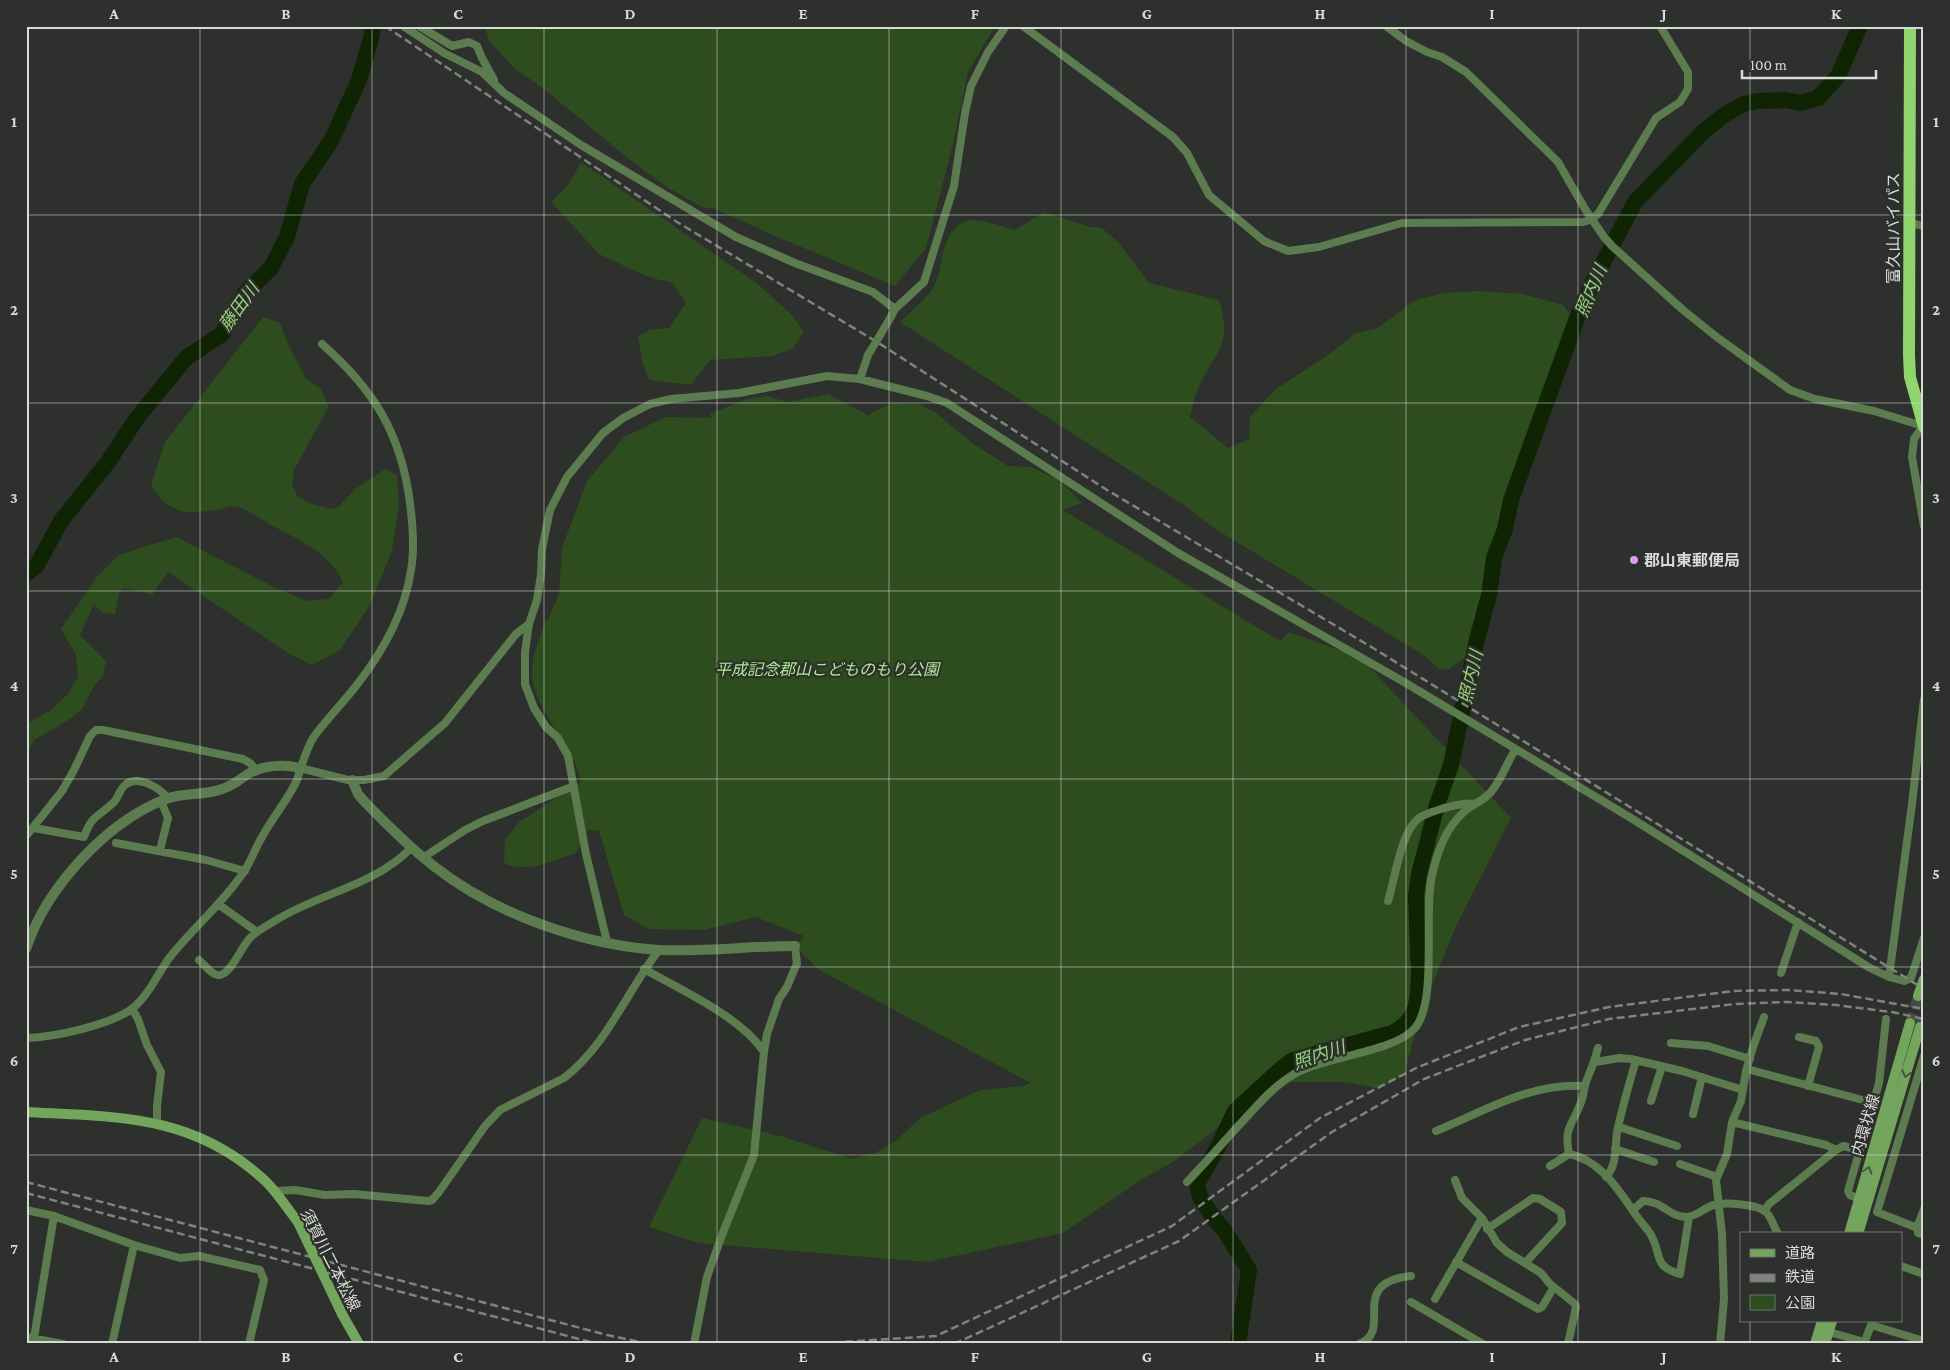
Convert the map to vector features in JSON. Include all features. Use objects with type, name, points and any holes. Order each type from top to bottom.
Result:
[{"type":"highway","name":"富久山バイパス","points":[[1910,26],[1910,377],[1923,426]]},
{"type":"main road","points":[[1918,996],[1924,979]]},
{"type":"main road","name":"内環状線","points":[[1859,1232],[1915,1025]]},
{"type":"main road","name":"須賀川二本松線","points":[[26,1112],[112,1117],[157,1124],[186,1131],[230,1152],[275,1191],[298,1222],[342,1314],[359,1344]]},
{"type":"main road","name":"内環状線","points":[[1850,1232],[1868,1202]]},
{"type":"main road","points":[[1815,1344],[1822,1322]]},
{"type":"main road","points":[[1825,1344],[1832,1322]]},
{"type":"street","points":[[403,26],[444,53],[476,68],[494,82],[504,93],[581,144],[736,237],[794,263],[873,292],[895,309]]},
{"type":"street","points":[[419,26],[452,46],[468,42],[477,46],[494,82]]},
{"type":"street","points":[[860,379],[868,355],[895,309],[924,282],[954,186],[971,86],[988,52],[1006,26]]},
{"type":"street","points":[[1023,26],[1173,137],[1187,153],[1209,195],[1264,241],[1288,251],[1310,249],[1402,222],[1583,222],[1592,219],[1608,197],[1656,118],[1680,102],[1688,89],[1688,72],[1660,26]]},
{"type":"street","points":[[1386,26],[1406,41],[1427,52],[1442,56],[1466,72],[1558,162],[1592,219],[1612,246],[1683,310],[1718,338],[1790,390],[1815,399],[1874,411],[1923,426],[1914,439],[1912,457],[1924,526]]},
{"type":"street","points":[[1910,223],[1924,226]]},
{"type":"street","points":[[26,1038],[45,1036],[109,1020],[132,1009],[138,1003],[170,958],[218,904],[244,871],[296,781],[302,759],[312,740],[365,674],[384,645],[399,614],[411,571],[414,540],[409,491],[403,460],[391,430],[360,381],[342,361],[322,344]]},
{"type":"street","points":[[607,942],[586,854],[568,756],[558,738],[546,727],[528,694],[525,684],[525,652],[529,624],[538,600],[542,549],[550,510],[567,477],[583,455],[603,434],[623,418],[650,404],[671,399],[739,394],[827,376],[860,379],[927,396],[947,404],[1178,553],[1404,682],[1631,818],[1870,968],[1889,977],[1904,981],[1911,978],[1924,938]]},
{"type":"street","points":[[26,949],[40,917],[80,861],[94,847],[134,815],[165,800],[186,794],[216,791],[229,787],[257,770],[274,766],[292,766],[341,779],[380,778],[390,772],[445,723],[516,634],[529,624]]},
{"type":"street","points":[[1889,977],[1924,699]]},
{"type":"street","points":[[26,836],[62,791],[90,736],[96,730],[243,759],[257,770]]},
{"type":"street","points":[[1187,1182],[1267,1094],[1285,1080],[1308,1067],[1398,1041],[1416,1027],[1423,1011],[1427,992],[1428,900],[1441,843],[1456,819],[1491,792],[1515,750]]},
{"type":"street","points":[[352,780],[358,794],[411,848],[436,868],[509,912],[546,927],[607,942],[659,950],[795,946],[797,964],[787,987],[779,999],[767,1034],[754,1155],[707,1277],[694,1344]]},
{"type":"street","points":[[34,828],[84,837],[91,820],[116,801],[122,788],[128,783],[138,781],[156,787],[165,800],[168,822],[160,850]]},
{"type":"street","points":[[424,858],[465,830],[483,821],[574,786]]},
{"type":"street","points":[[1388,901],[1405,838],[1414,822],[1424,815],[1448,807],[1469,803],[1475,804]]},
{"type":"street","points":[[116,843],[206,860],[244,871]]},
{"type":"street","points":[[199,960],[214,974],[222,975],[229,970],[250,937],[257,932],[294,909],[372,877],[399,860],[411,848]]},
{"type":"street","points":[[218,904],[257,932]]},
{"type":"street","points":[[1781,973],[1798,922]]},
{"type":"street","points":[[275,1191],[296,1190],[325,1195],[354,1194],[432,1200],[485,1126],[500,1110],[564,1078],[571,1072],[599,1041],[644,968],[659,950]]},
{"type":"street","points":[[644,968],[731,1019],[756,1039],[764,1052]]},
{"type":"street","points":[[132,1009],[161,1072],[157,1124]]},
{"type":"street","points":[[1720,1344],[1724,1299],[1722,1234],[1715,1187],[1717,1177],[1727,1154],[1732,1122],[1741,1101],[1750,1058],[1764,1017]]},
{"type":"street","points":[[1886,1019],[1880,1083],[1848,1191],[1850,1195],[1868,1202],[1877,1212],[1915,1227],[1917,1226]]},
{"type":"street","points":[[1800,1037],[1816,1041],[1819,1047],[1808,1086]]},
{"type":"street","points":[[1671,1043],[1708,1046],[1750,1058]]},
{"type":"street","points":[[1569,1154],[1568,1131],[1573,1117],[1580,1106],[1598,1048]]},
{"type":"street","points":[[1868,1202],[1922,1071],[1924,1056]]},
{"type":"street","points":[[1595,1062],[1620,1058],[1636,1060],[1743,1090]]},
{"type":"street","points":[[1606,1177],[1612,1168],[1619,1127],[1636,1060]]},
{"type":"street","points":[[1651,1101],[1662,1066]]},
{"type":"street","points":[[1747,1069],[1874,1103]]},
{"type":"street","points":[[1692,1114],[1702,1077]]},
{"type":"street","points":[[1436,1131],[1514,1096],[1564,1085],[1585,1086]]},
{"type":"street","points":[[1732,1122],[1826,1145],[1836,1150]]},
{"type":"street","points":[[1619,1127],[1677,1146]]},
{"type":"street","points":[[1764,1211],[1769,1204],[1836,1150],[1843,1146],[1859,1150]]},
{"type":"street","points":[[1615,1149],[1654,1162]]},
{"type":"street","points":[[1550,1166],[1569,1154]]},
{"type":"street","points":[[1569,1154],[1591,1163],[1616,1186],[1653,1238],[1656,1252],[1661,1262],[1667,1270],[1680,1274],[1689,1217]]},
{"type":"street","points":[[1680,1164],[1717,1177]]},
{"type":"street","points":[[1455,1180],[1462,1198],[1482,1218],[1497,1244],[1541,1273],[1545,1280],[1571,1299],[1576,1307],[1568,1344]]},
{"type":"street","points":[[1487,1229],[1533,1198],[1540,1199],[1561,1212],[1562,1222],[1525,1263]]},
{"type":"street","points":[[1633,1210],[1640,1203],[1647,1201],[1660,1204],[1674,1215],[1689,1217],[1718,1204],[1753,1206],[1764,1211],[1771,1219],[1777,1232]]},
{"type":"street","points":[[1924,1209],[1917,1226],[1918,1233],[1924,1235]]},
{"type":"street","points":[[26,1210],[54,1216],[134,1245],[180,1258],[199,1256],[260,1270],[264,1280],[249,1344]]},
{"type":"street","points":[[54,1216],[31,1340],[62,1344]]},
{"type":"street","points":[[1435,1299],[1482,1218]]},
{"type":"street","points":[[112,1344],[134,1245]]},
{"type":"street","points":[[1456,1262],[1538,1309],[1542,1307],[1554,1287]]},
{"type":"street","points":[[1902,1266],[1924,1274]]},
{"type":"street","points":[[1359,1344],[1370,1336],[1377,1290],[1390,1280],[1411,1276]]},
{"type":"street","points":[[1411,1302],[1483,1344]]},
{"type":"street","points":[[1829,1332],[1861,1342],[1865,1341],[1871,1325],[1924,1342]]},
{"type":"green space","points":[[485,26],[995,26],[968,72],[954,140],[926,248],[895,286],[713,208],[704,208],[670,189],[635,164],[544,89],[515,69],[489,41]]},
{"type":"green space","points":[[581,162],[758,284],[792,315],[804,332],[793,348],[773,356],[710,360],[691,385],[649,380],[643,364],[638,336],[649,330],[669,328],[686,303],[673,283],[648,277],[599,254],[551,202],[569,184]]},
{"type":"green space","points":[[1044,212],[1090,227],[1102,228],[1119,243],[1149,283],[1219,300],[1223,316],[1223,339],[1220,349],[1197,391],[1190,417],[1228,448],[1249,439],[1250,417],[1276,389],[1328,355],[1356,333],[1376,329],[1416,300],[1444,293],[1478,291],[1523,294],[1563,305],[1574,319],[1548,381],[1507,494],[1495,544],[1484,618],[1466,657],[1448,670],[1439,669],[1422,654],[1212,527],[1185,506],[900,322],[923,300],[936,283],[947,240],[961,223],[969,220],[979,220],[1015,230]]},
{"type":"green space","points":[[263,317],[280,323],[287,342],[306,379],[320,388],[329,406],[294,470],[292,485],[298,497],[312,504],[331,509],[338,507],[355,489],[385,469],[397,475],[399,506],[392,551],[370,605],[340,650],[312,665],[288,653],[168,572],[152,595],[123,588],[119,593],[115,614],[103,613],[94,604],[80,635],[106,661],[103,676],[94,686],[82,709],[70,719],[34,740],[26,755],[26,730],[30,722],[51,710],[67,695],[78,677],[76,655],[61,629],[96,578],[119,555],[176,537],[280,590],[308,601],[329,599],[343,582],[321,554],[239,507],[234,506],[199,512],[180,510],[164,502],[151,485],[165,442]]},
{"type":"green space","name":"平成記念郡山こどものもり公園","points":[[828,394],[868,415],[891,403],[919,404],[936,413],[972,443],[1008,466],[1031,467],[1059,480],[1082,503],[1063,510],[1280,641],[1289,632],[1361,658],[1511,818],[1456,926],[1421,1012],[1404,1075],[1380,1089],[1345,1082],[1290,1082],[1257,1092],[1219,1127],[1176,1160],[1139,1181],[1063,1233],[927,1262],[699,1243],[649,1227],[702,1118],[781,1136],[852,1159],[877,1152],[897,1140],[920,1118],[980,1090],[1025,1086],[1031,1083],[819,970],[795,946],[804,936],[756,917],[704,930],[649,929],[624,915],[599,831],[588,830],[576,853],[559,859],[531,867],[513,866],[504,863],[505,840],[519,822],[581,782],[577,767],[570,753],[538,699],[532,669],[539,638],[559,594],[562,548],[587,481],[624,437],[666,417],[712,418],[709,414],[747,399],[768,396],[787,402]]},
{"type":"waterway","name":"藤田川","points":[[26,574],[37,565],[61,521],[108,462],[137,418],[186,358],[222,334],[245,293],[271,268],[287,237],[302,184],[331,141],[359,80],[373,26]]},
{"type":"waterway","name":"照内川","points":[[1238,1344],[1249,1270],[1225,1231],[1215,1220],[1200,1197],[1197,1184],[1217,1149],[1235,1111],[1282,1068],[1291,1061],[1392,1033],[1408,1021],[1413,1014],[1416,1007],[1419,970],[1416,896],[1419,874],[1437,805],[1451,765],[1477,639],[1489,595],[1494,558],[1505,529],[1511,500],[1533,439],[1580,310],[1595,278],[1635,202],[1704,131],[1724,115],[1744,104],[1757,101],[1786,100],[1801,103],[1818,98],[1838,76],[1860,26]]},
{"type":"tunnel","points":[[1910,1023],[1918,996]]},
{"type":"tunnel","points":[[1920,1027],[1924,1012]]},
{"type":"railway","points":[[385,26],[677,222],[877,342],[1107,490],[1373,648],[1924,989]]},
{"type":"railway","points":[[809,1344],[936,1336],[1172,1226],[1320,1118],[1416,1068],[1519,1027],[1609,1007],[1733,991],[1788,990],[1841,994],[1924,1009]]},
{"type":"railway","points":[[954,1344],[1179,1241],[1332,1132],[1424,1079],[1525,1040],[1609,1019],[1735,1004],[1786,1002],[1836,1005],[1892,1012],[1924,1019]]},
{"type":"railway","points":[[26,1182],[607,1335],[650,1344]]},
{"type":"railway","points":[[26,1193],[598,1344]]},
{"type":"place","name":"郡山東郵便局","points":[[1634,560]]}]
